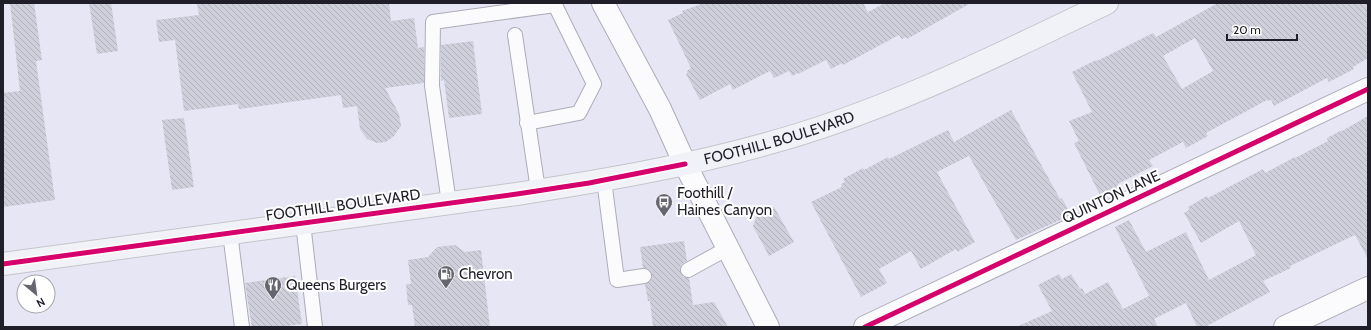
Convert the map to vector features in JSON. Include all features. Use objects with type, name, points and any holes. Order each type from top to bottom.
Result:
[{"type":"main road","name":"FOOTHILL BOULEVARD","points":[[3,264],[538,190],[604,180],[685,164],[766,144],[881,106],[971,68],[1107,3]]},
{"type":"street","points":[[603,3],[660,109],[685,164],[768,327]]},
{"type":"street","name":"QUINTON LANE","points":[[865,327],[1368,89]]},
{"type":"street","points":[[1285,327],[1368,288]]},
{"type":"lane","points":[[449,203],[432,86],[433,22],[555,5],[594,84],[579,113],[527,123]]},
{"type":"lane","points":[[515,35],[538,190]]},
{"type":"lane","points":[[604,180],[617,280],[644,276]]},
{"type":"lane","points":[[303,223],[314,327]]},
{"type":"lane","points":[[230,233],[242,327]]},
{"type":"lane","points":[[688,270],[728,248]]},
{"type":"building","points":[[10,3],[34,3],[42,60],[36,61],[55,200],[3,207],[3,93],[20,91]]},
{"type":"building","points":[[89,3],[111,3],[118,51],[97,54]]},
{"type":"building","points":[[197,3],[389,3],[391,21],[414,18],[418,48],[424,47],[424,83],[385,88],[399,114],[401,126],[394,136],[386,142],[377,143],[367,139],[360,129],[357,106],[343,108],[341,95],[239,109],[238,104],[184,111],[175,40],[159,42],[156,20],[199,15]]},
{"type":"building","points":[[704,3],[863,3],[868,12],[885,3],[971,3],[907,39],[906,37],[902,39],[899,35],[843,65],[842,63],[831,69],[826,60],[798,74],[792,76],[789,71],[774,78],[770,71],[733,90],[730,84],[700,100],[686,74],[691,68],[668,20],[683,13],[682,11]]},
{"type":"building","points":[[1218,3],[1368,3],[1368,58],[1353,67],[1354,69],[1329,82],[1327,78],[1274,106],[1271,100],[1267,100],[1206,133],[1208,136],[1186,148],[1183,142],[1149,160],[1153,166],[1118,184],[1121,190],[1102,199],[1074,143],[1079,141],[1069,121],[1092,112],[1072,72],[1153,33],[1156,37]],"holes":[[[1195,38],[1213,71],[1182,89],[1163,56]]]},
{"type":"building","points":[[473,41],[482,114],[449,118],[444,80],[441,81],[441,45]]},
{"type":"building","points":[[1011,110],[1060,199],[1062,198],[1071,215],[1016,240],[969,156],[937,172],[975,242],[957,252],[956,249],[921,269],[911,251],[879,269],[887,283],[861,297],[811,202],[842,187],[841,184],[845,182],[843,179],[863,168],[864,170],[888,157],[889,159],[948,130],[954,142]]},
{"type":"building","points":[[1368,116],[1368,259],[1355,235],[1290,266],[1291,268],[1263,281],[1270,292],[1205,327],[1197,327],[1186,303],[1154,319],[1158,327],[1016,327],[1052,311],[1038,285],[1059,274],[1062,279],[1071,274],[1080,289],[1082,288],[1085,294],[1108,282],[1123,309],[1149,296],[1115,227],[1129,220],[1146,252],[1186,232],[1209,280],[1256,255],[1239,221],[1201,243],[1184,213],[1189,210],[1188,207],[1207,196],[1208,198],[1263,169],[1265,173],[1328,141],[1327,138]]},
{"type":"building","points":[[184,118],[194,187],[172,190],[162,120]]},
{"type":"building","points":[[774,207],[794,242],[769,256],[753,226],[756,217]]},
{"type":"building","points":[[684,241],[687,261],[681,265],[680,270],[683,277],[689,278],[693,305],[714,302],[728,327],[653,327],[650,301],[648,301],[645,284],[652,279],[652,274],[650,270],[643,268],[640,247]]},
{"type":"building","name":"Chevron","points":[[455,245],[465,252],[481,250],[490,327],[415,327],[412,305],[408,305],[406,284],[411,284],[408,260],[428,257],[437,247]]},
{"type":"building","name":"Queens Burgers","points":[[295,276],[302,324],[279,327],[252,327],[245,283]]},
{"type":"cycle path","points":[[865,327],[1368,89]]},
{"type":"cycle path","points":[[3,264],[517,194],[589,183],[685,164]]},
{"type":"place","name":"Foothill / Haines Canyon","points":[[664,217]]},
{"type":"place","name":"Chevron","points":[[446,289]]},
{"type":"place","name":"Queens Burgers","points":[[273,300]]}]
